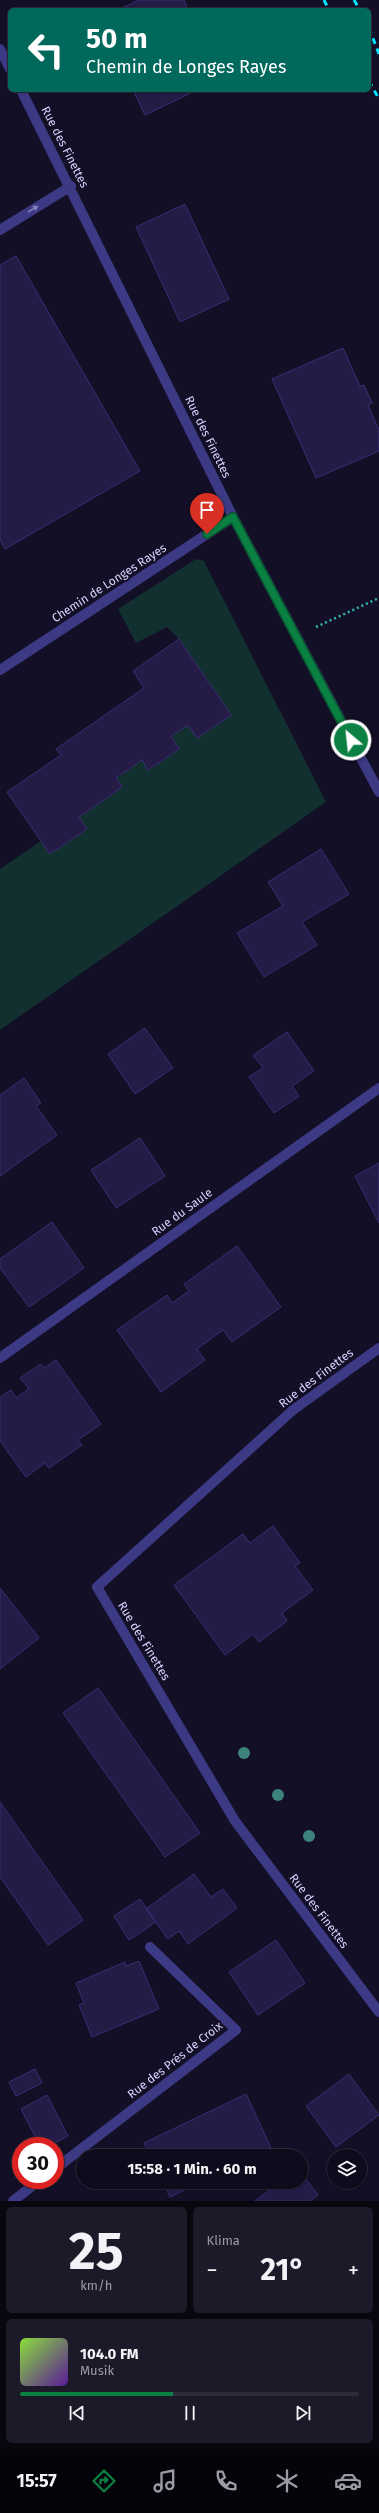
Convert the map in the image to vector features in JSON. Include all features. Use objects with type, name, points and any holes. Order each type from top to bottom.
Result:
[{"type":"street","points":[[0,49],[8,64]]},
{"type":"street","name":"Rue des Finettes","points":[[22,92],[71,186],[233,517],[379,792]]},
{"type":"street","points":[[0,230],[71,186]]},
{"type":"street","name":"Chemin de Longes Rayes","points":[[0,670],[233,517]]},
{"type":"street","name":"Rue du Saule","points":[[0,1358],[379,1088]]},
{"type":"street","name":"Rue des Finettes","points":[[379,1348],[293,1410],[97,1587],[235,1821],[379,2012]]},
{"type":"street","name":"Rue des Prés de Croix","points":[[64,2162],[236,2030],[150,1947]]},
{"type":"street","points":[[13,2201],[28,2189]]},
{"type":"path","points":[[296,636],[379,598]]},
{"type":"green space","points":[[196,559],[204,561],[326,802],[0,1030],[0,869],[41,841],[50,854],[87,829],[79,817],[122,787],[116,778],[142,760],[148,770],[179,749],[171,736],[188,725],[197,738],[231,715],[179,639],[167,627],[136,643],[118,609]]},
{"type":"building","points":[[139,0],[184,0],[187,8],[122,8]]},
{"type":"building","points":[[134,92],[193,92],[145,115]]},
{"type":"building","points":[[185,204],[229,299],[180,322],[136,227]]},
{"type":"building","points":[[16,256],[140,471],[5,549],[0,540],[0,265]]},
{"type":"building","points":[[343,348],[360,386],[364,385],[372,403],[368,405],[379,430],[379,451],[316,478],[272,379]]},
{"type":"building","points":[[179,639],[231,715],[197,738],[188,725],[171,736],[179,749],[148,770],[142,760],[116,778],[122,787],[79,817],[87,829],[50,854],[7,792],[61,755],[56,749],[144,688],[133,671]]},
{"type":"building","points":[[321,849],[349,894],[302,922],[317,945],[264,977],[237,933],[283,906],[268,882]]},
{"type":"building","points":[[145,1028],[173,1068],[135,1094],[108,1054]]},
{"type":"building","points":[[287,1032],[314,1071],[292,1086],[299,1096],[274,1113],[249,1077],[263,1068],[253,1055]]},
{"type":"building","points":[[24,1078],[41,1103],[36,1106],[57,1135],[0,1176],[0,1095]]},
{"type":"building","points":[[140,1138],[165,1176],[116,1208],[91,1170]]},
{"type":"building","points":[[379,1163],[379,1223],[355,1176]]},
{"type":"building","points":[[52,1222],[84,1268],[29,1307],[0,1268],[0,1259]]},
{"type":"building","points":[[237,1246],[281,1307],[232,1342],[223,1330],[197,1349],[205,1360],[161,1392],[117,1330],[167,1295],[172,1303],[189,1291],[184,1284]]},
{"type":"building","points":[[56,1360],[101,1424],[78,1440],[82,1445],[49,1468],[45,1463],[26,1477],[0,1441],[0,1397],[11,1390],[16,1398],[29,1389],[20,1378],[41,1364],[44,1368]]},
{"type":"building","points":[[273,1526],[300,1563],[295,1566],[313,1590],[282,1613],[287,1621],[259,1642],[253,1634],[225,1655],[174,1585],[243,1534],[250,1543]]},
{"type":"building","points":[[0,1588],[39,1638],[0,1669]]},
{"type":"building","points":[[98,1688],[200,1833],[165,1857],[63,1713]]},
{"type":"building","points":[[0,1802],[83,1920],[48,1945],[0,1877]]},
{"type":"building","points":[[194,1874],[211,1897],[223,1889],[237,1908],[188,1944],[179,1931],[168,1939],[146,1909]]},
{"type":"building","points":[[140,1899],[156,1922],[129,1940],[114,1916]]},
{"type":"building","points":[[276,1940],[305,1983],[258,2015],[229,1972]]},
{"type":"building","points":[[139,1961],[159,2009],[92,2037],[79,2005],[84,2003],[76,1983],[125,1962],[126,1966]]},
{"type":"building","points":[[35,2069],[42,2083],[16,2096],[9,2082]]},
{"type":"building","points":[[349,2074],[379,2115],[336,2147],[306,2106]]},
{"type":"building","points":[[246,2094],[271,2148],[147,2149],[144,2143]]},
{"type":"building","points":[[47,2095],[68,2136],[64,2138],[35,2137],[21,2109]]},
{"type":"building","points":[[308,2182],[318,2195],[310,2201],[255,2201],[271,2189],[308,2189]]},
{"type":"building","points":[[166,2189],[187,2189],[170,2197]]},
{"type":"railway","points":[[324,0],[328,8]]},
{"type":"railway","points":[[354,0],[359,8]]},
{"type":"railway","points":[[371,33],[379,54]]},
{"type":"railway","points":[[371,85],[379,99]]},
{"type":"route","points":[[207,534],[233,517],[351,740]]}]
